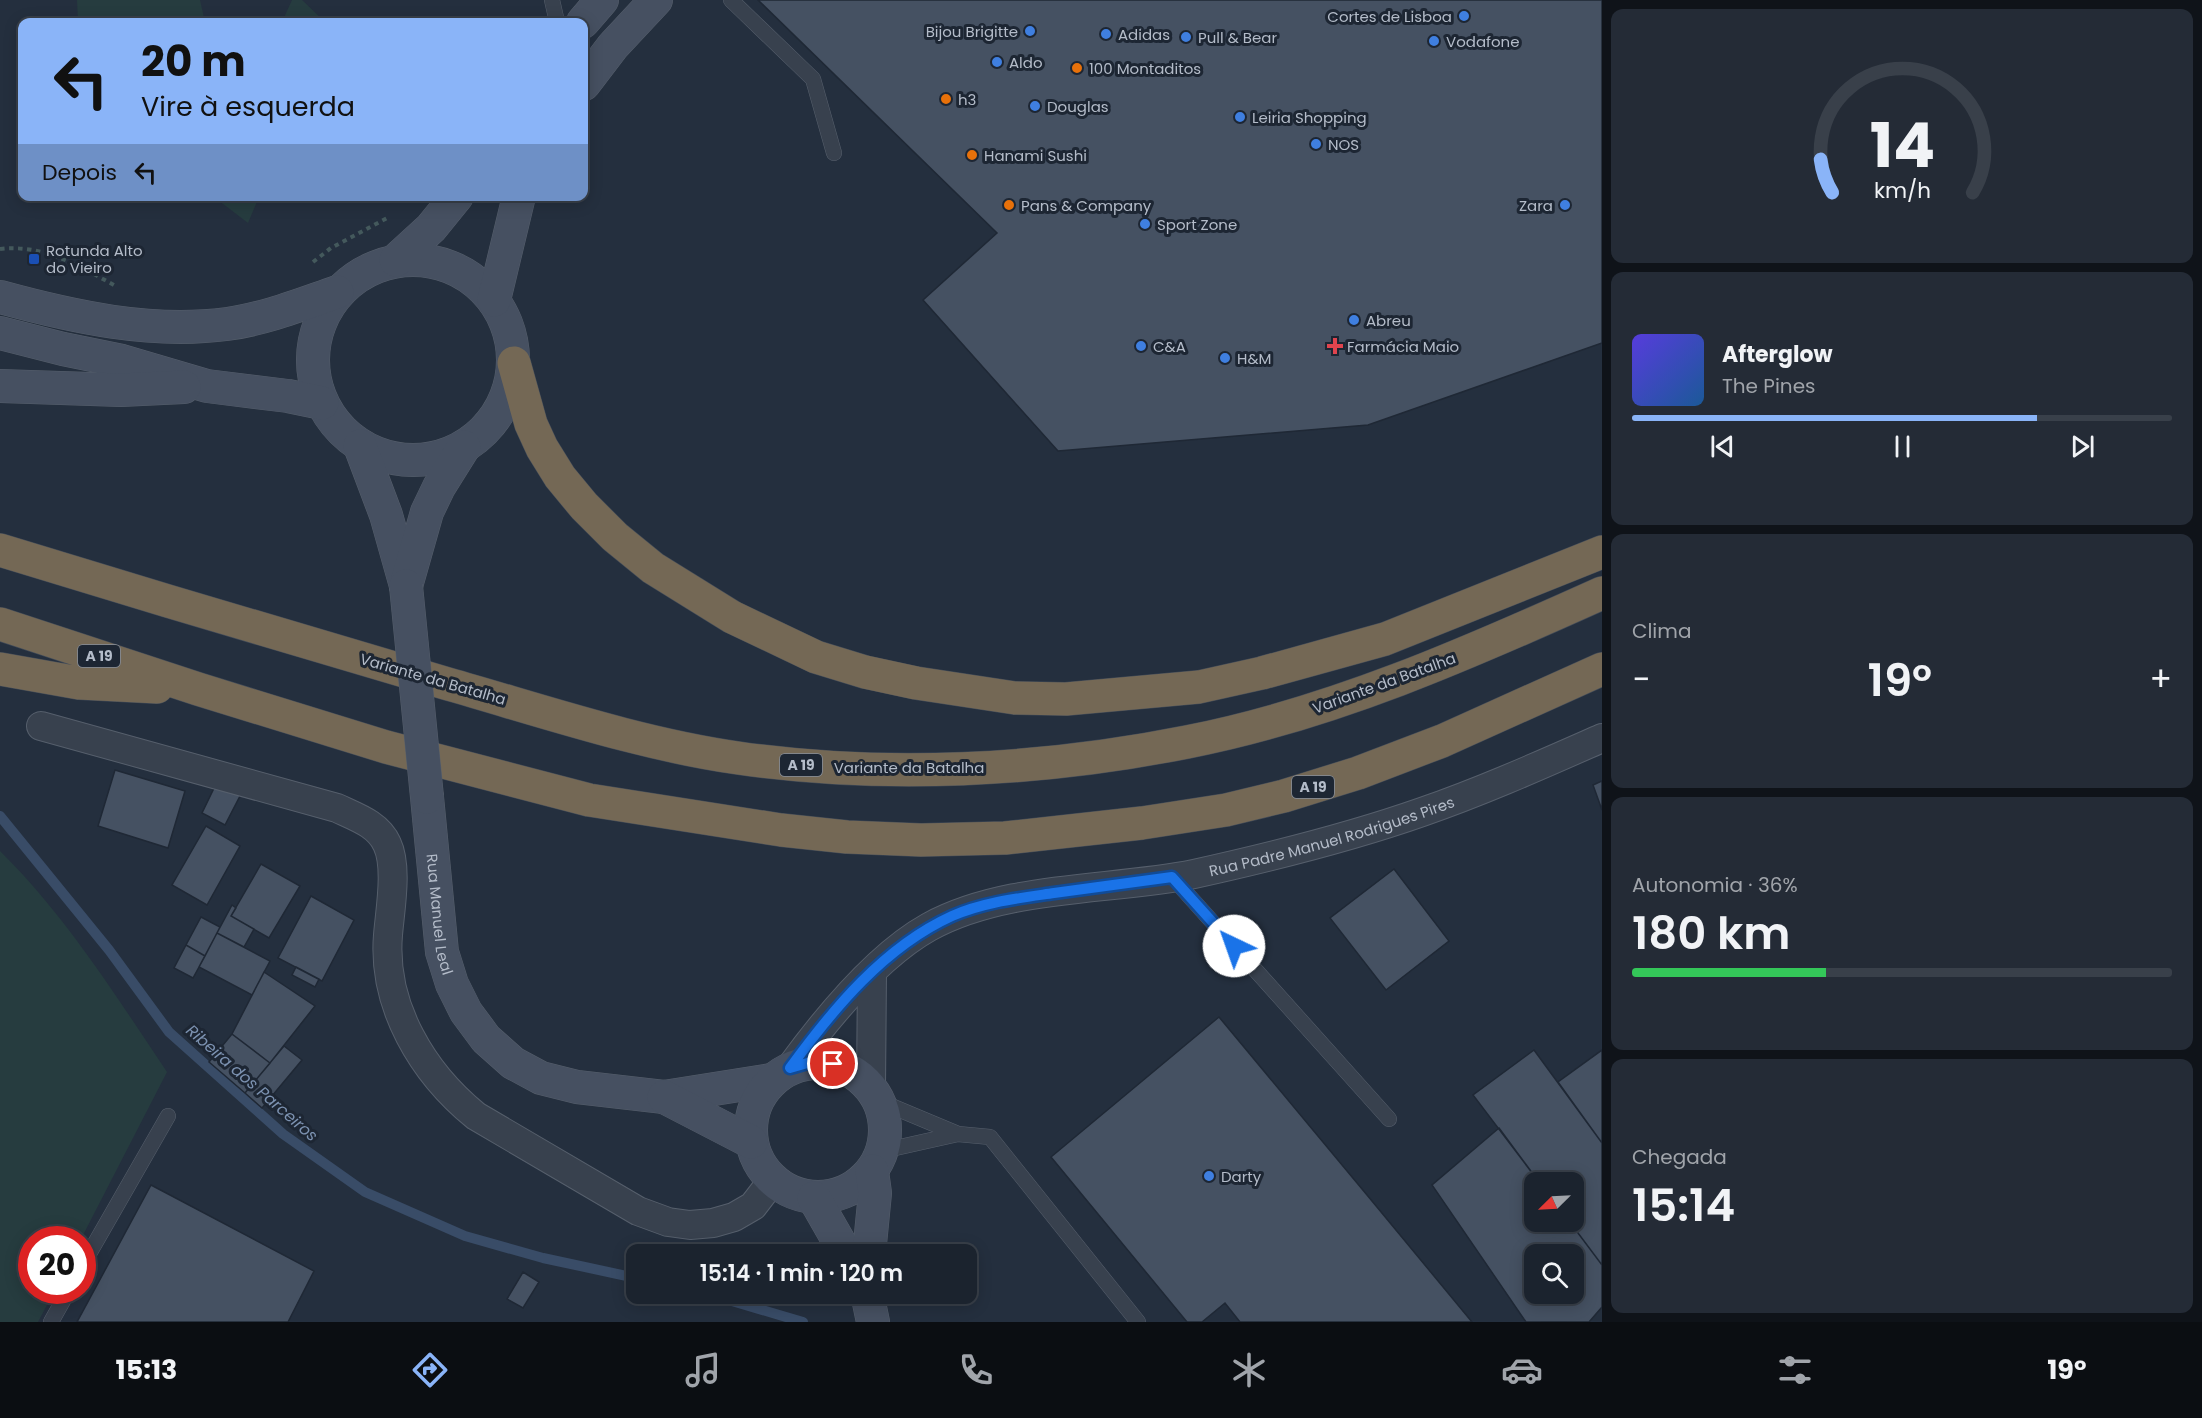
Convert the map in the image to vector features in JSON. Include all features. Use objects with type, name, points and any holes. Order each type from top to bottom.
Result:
[{"type":"highway","points":[[514,363],[531,424],[542,448],[560,477],[600,522],[653,568],[732,617],[816,657],[865,672],[946,688],[1015,698],[1066,699],[1199,687],[1262,673],[1385,639],[1602,552]]},
{"type":"highway","name":"Variante da Batalha","points":[[0,550],[330,650],[606,730],[736,758],[813,766],[895,770],[1057,762],[1177,744],[1247,728],[1375,688],[1453,658],[1602,593]]},
{"type":"highway","name":"A 19","points":[[0,624],[198,689],[386,747],[589,800],[724,823],[847,837],[921,840],[1005,838],[1142,823],[1226,810],[1284,796],[1358,773],[1442,741],[1602,669]]},
{"type":"highway","points":[[0,669],[80,683],[198,689]]},
{"type":"main road","points":[[586,18],[602,0]]},
{"type":"main road","points":[[588,79],[613,46],[656,0]]},
{"type":"main road","points":[[396,260],[431,228],[453,201]]},
{"type":"main road","points":[[494,300],[518,201]]},
{"type":"main road","points":[[424,259],[450,266],[474,280],[494,300],[509,330],[514,363],[507,397],[489,426],[464,447],[430,460],[411,461],[376,454],[360,446],[338,427],[322,403],[313,375],[313,345],[321,317],[338,292],[355,277],[374,266],[396,260],[424,259]]},
{"type":"main road","points":[[0,297],[75,316],[161,327],[190,328],[229,324],[256,318],[338,292]]},
{"type":"main road","points":[[0,333],[122,361],[207,386],[288,396],[322,403]]},
{"type":"main road","points":[[0,386],[121,390],[207,386]]},
{"type":"main road","name":"Rua Manuel Leal","points":[[360,446],[386,515],[406,586],[442,952],[452,984],[466,1012],[486,1040],[513,1063],[541,1078],[577,1087],[664,1097],[781,1074],[811,1062],[833,1064],[854,1072],[875,1094]]},
{"type":"main road","name":"Rua Manuel Leal","points":[[406,586],[427,512],[439,487],[464,447]]},
{"type":"main road","points":[[781,1074],[758,1098],[751,1120],[751,1142],[759,1163],[773,1180],[792,1192],[814,1198],[836,1196],[856,1186],[877,1161]]},
{"type":"main road","points":[[870,1244],[877,1161],[885,1134],[885,1117],[875,1094]]},
{"type":"main road","name":"Rua Manuel Leal","points":[[664,1097],[751,1142]]},
{"type":"main road","points":[[814,1198],[840,1244]]},
{"type":"main road","points":[[869,1304],[873,1322]]},
{"type":"street","points":[[41,726],[337,808],[376,828],[387,843],[391,855],[389,973],[397,1006],[422,1058],[454,1098],[476,1116],[638,1211],[668,1222],[690,1225],[713,1223],[734,1217],[753,1206],[773,1180]]},
{"type":"street","name":"Rua Padre Manuel Rodrigues Pires","points":[[781,1074],[872,972],[929,927],[972,908],[1016,899],[1192,874],[1305,847],[1422,812],[1529,770],[1602,738]]},
{"type":"street","points":[[872,972],[875,1094]]},
{"type":"lane","points":[[552,0],[556,18]]},
{"type":"lane","points":[[731,0],[813,79],[834,153]]},
{"type":"lane","points":[[1172,877],[1389,1119]]},
{"type":"lane","points":[[875,1094],[958,1134],[990,1137],[1138,1322]]},
{"type":"lane","points":[[96,1242],[168,1116]]},
{"type":"lane","points":[[877,1161],[958,1134]]},
{"type":"lane","points":[[51,1322],[61,1304]]},
{"type":"path","points":[[307,267],[331,248],[391,216]]},
{"type":"path","points":[[0,249],[17,247],[38,250],[123,289]]},
{"type":"green space","points":[[77,0],[200,0],[204,18],[78,18]]},
{"type":"green space","points":[[292,0],[302,0],[321,18],[284,18]]},
{"type":"green space","points":[[219,201],[257,201],[248,223]]},
{"type":"green space","points":[[0,851],[47,902],[68,929],[167,1072],[88,1226],[18,1226],[18,1304],[48,1304],[38,1322],[0,1322]]},
{"type":"building","name":"Leiria Shopping","points":[[758,0],[1602,0],[1602,343],[1368,425],[1058,451],[923,300],[997,233]]},
{"type":"building","points":[[115,770],[185,791],[168,848],[98,826]]},
{"type":"building","points":[[1602,781],[1602,810],[1593,785]]},
{"type":"building","points":[[217,782],[241,794],[225,825],[202,813]]},
{"type":"building","points":[[206,826],[240,846],[207,905],[172,885]]},
{"type":"building","points":[[261,864],[300,886],[269,938],[231,916]]},
{"type":"building","points":[[1394,869],[1449,941],[1386,990],[1330,918]]},
{"type":"building","points":[[311,896],[354,920],[322,981],[278,958]]},
{"type":"building","points":[[232,905],[236,908],[231,916],[254,929],[244,947],[217,933]]},
{"type":"building","points":[[201,917],[220,927],[205,956],[186,945]]},
{"type":"building","points":[[217,933],[270,961],[252,995],[199,967]]},
{"type":"building","points":[[186,945],[205,956],[193,978],[174,968]]},
{"type":"building","points":[[296,967],[319,979],[315,987],[292,975]]},
{"type":"building","points":[[264,972],[315,1006],[270,1063],[232,1034]]},
{"type":"building","name":"Darty","points":[[1219,1017],[1472,1322],[1240,1322],[1225,1303],[1202,1322],[1187,1322],[1051,1157]]},
{"type":"building","points":[[232,1034],[270,1063],[245,1093],[209,1062]]},
{"type":"building","points":[[284,1046],[302,1060],[262,1108],[245,1093]]},
{"type":"building","points":[[1534,1050],[1602,1143],[1602,1265],[1577,1232],[1584,1232],[1584,1172],[1531,1172],[1473,1095]]},
{"type":"building","points":[[1602,1050],[1602,1143],[1558,1082]]},
{"type":"building","points":[[1499,1128],[1532,1172],[1524,1172],[1524,1232],[1577,1232],[1602,1265],[1602,1307],[1589,1322],[1526,1322],[1432,1185]]},
{"type":"building","points":[[151,1185],[314,1271],[288,1322],[77,1322],[87,1304],[96,1304],[96,1287]]},
{"type":"building","points":[[523,1272],[539,1282],[523,1308],[507,1299]]},
{"type":"waterway","name":"Ribeira dos Parceiros","points":[[0,816],[109,950],[169,1032],[283,1134],[365,1192],[465,1236],[543,1258],[626,1276]]},
{"type":"waterway","name":"Ribeira dos Parceiros","points":[[742,1304],[803,1322]]},
{"type":"place","name":"Cortes de Lisboa","points":[[1464,16]]},
{"type":"place","name":"Bijou Brigitte","points":[[1030,31]]},
{"type":"place","name":"Adidas","points":[[1106,34]]},
{"type":"place","name":"Pull & Bear","points":[[1186,37]]},
{"type":"place","name":"Vodafone","points":[[1434,41]]},
{"type":"place","name":"Aldo","points":[[997,62]]},
{"type":"place","name":"100 Montaditos","points":[[1077,68]]},
{"type":"place","name":"h3","points":[[946,99]]},
{"type":"place","name":"Douglas","points":[[1035,106]]},
{"type":"place","name":"Leiria Shopping","points":[[1240,117]]},
{"type":"place","name":"NOS","points":[[1316,144]]},
{"type":"place","name":"Hanami Sushi","points":[[972,155]]},
{"type":"place","name":"Pans & Company","points":[[1009,205]]},
{"type":"place","name":"Zara","points":[[1565,205]]},
{"type":"place","name":"Sport Zone","points":[[1145,224]]},
{"type":"place","name":"Rotunda Alto do Vieiro","points":[[34,259]]},
{"type":"place","name":"Abreu","points":[[1354,320]]},
{"type":"place","name":"C&A","points":[[1141,346]]},
{"type":"place","name":"Farmácia Maio","points":[[1335,346]]},
{"type":"place","name":"H&M","points":[[1225,358]]},
{"type":"place","name":"Darty","points":[[1209,1176]]},
{"type":"route","points":[[833,1064],[811,1062],[790,1068],[811,1038],[872,972],[929,927],[972,908],[1016,899],[1172,877],[1234,946]]}]
